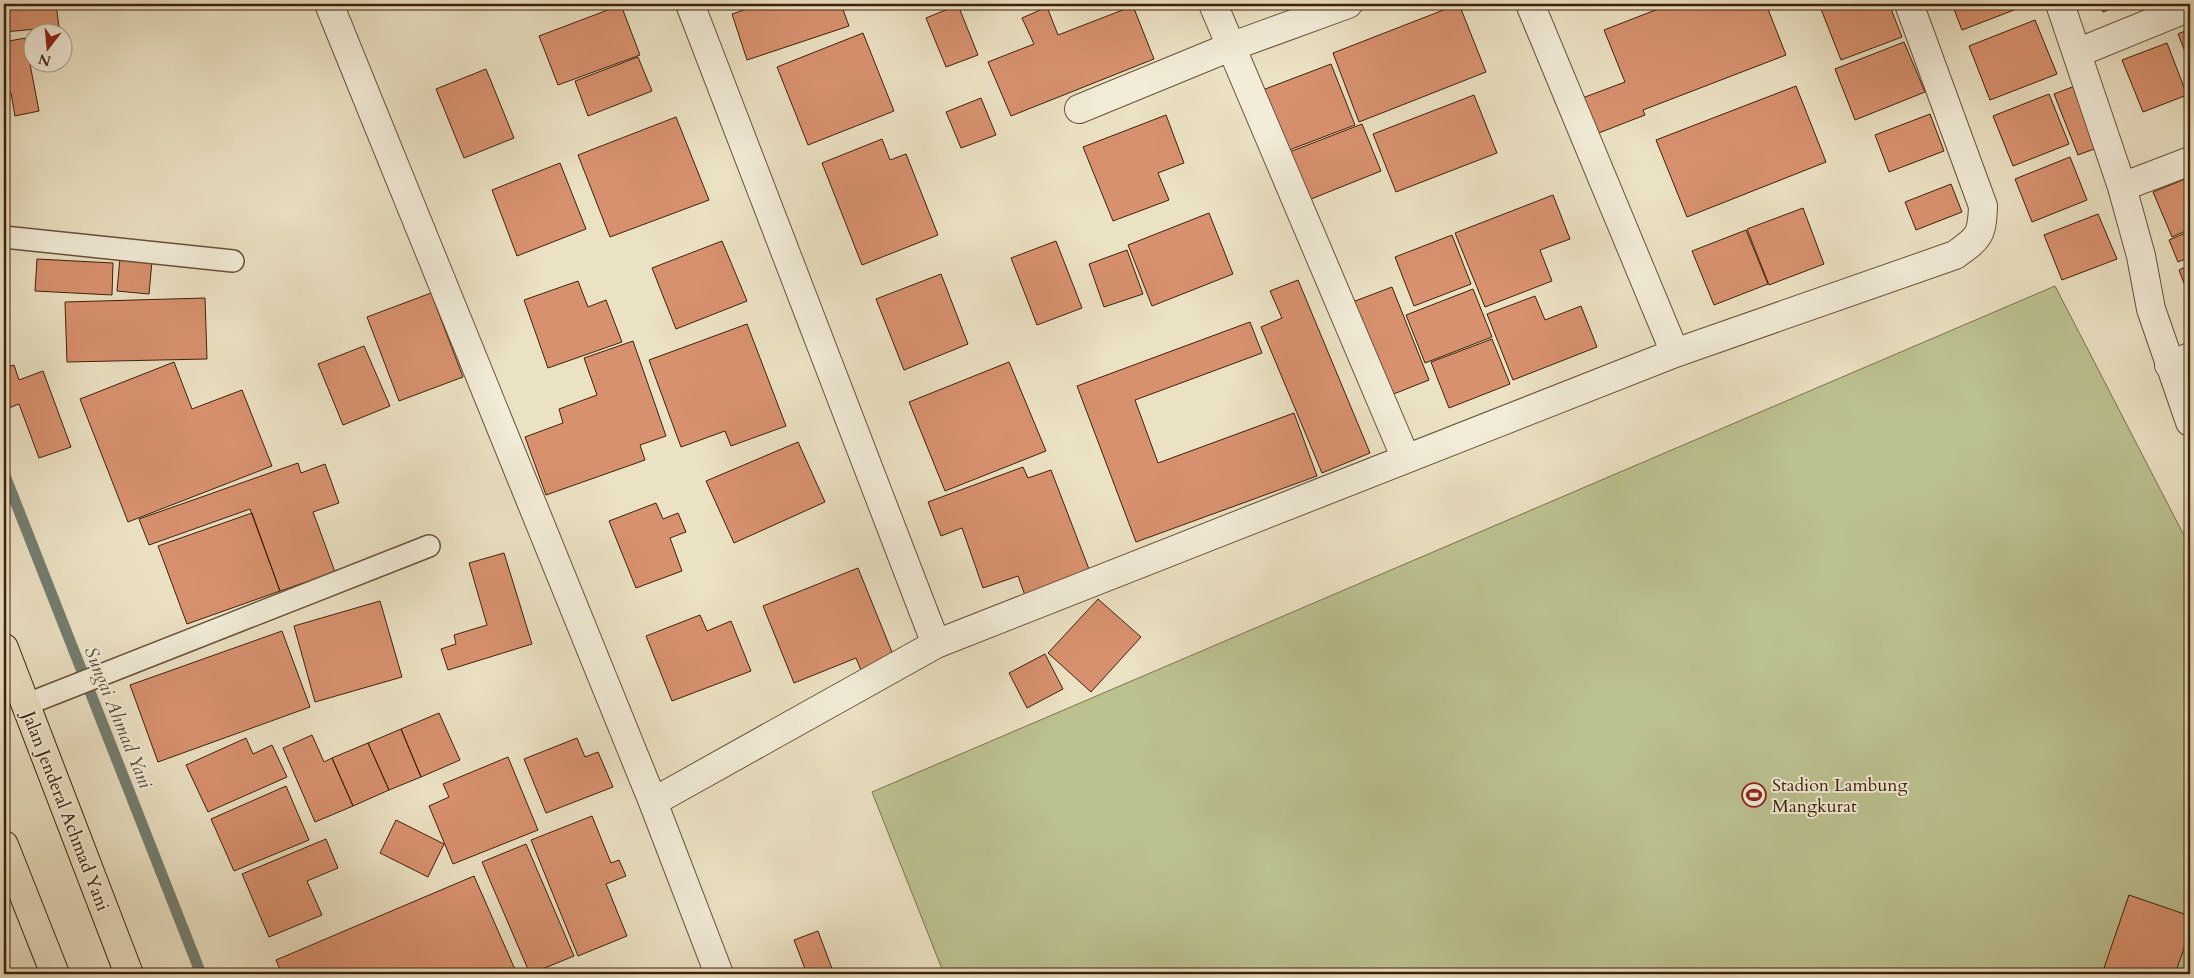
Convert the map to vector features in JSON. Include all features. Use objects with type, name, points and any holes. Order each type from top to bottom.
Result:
[{"type":"highway","name":"Jalan Jenderal Achmad Yani","points":[[4,648],[129,974]]},
{"type":"highway","points":[[4,844],[55,974]]},
{"type":"street","points":[[329,4],[653,802],[718,974]]},
{"type":"street","points":[[690,4],[936,644]]},
{"type":"street","points":[[1212,4],[1406,459]]},
{"type":"street","points":[[1079,109],[1230,47],[1348,4]]},
{"type":"street","points":[[1530,4],[1675,353]]},
{"type":"street","points":[[653,802],[936,644],[1675,353],[1955,254],[1974,242],[1982,229],[1983,206],[1908,4]]},
{"type":"street","points":[[2060,4],[2122,187],[2141,256],[2151,310],[2180,361],[2190,422]]},
{"type":"street","points":[[2077,53],[2190,7]]},
{"type":"street","points":[[2122,187],[2190,161]]},
{"type":"lane","points":[[4,237],[233,261]]},
{"type":"lane","points":[[25,705],[429,546]]},
{"type":"green space","name":"Stadion Lambung Mangkurat","points":[[2055,286],[2190,547],[2190,961],[2185,974],[944,974],[872,792]]},
{"type":"building","points":[[4,4],[56,4],[58,22],[22,22],[22,30],[4,32]]},
{"type":"building","points":[[762,4],[841,4],[849,26],[747,60],[732,14]]},
{"type":"building","points":[[1285,4],[1333,4],[1292,20]]},
{"type":"building","points":[[1459,4],[1486,72],[1359,122],[1333,53]]},
{"type":"building","points":[[1671,4],[1766,4],[1786,55],[1643,110],[1645,115],[1591,136],[1577,100],[1625,82],[1604,30]]},
{"type":"building","points":[[1819,4],[1889,4],[1902,37],[1841,60]]},
{"type":"building","points":[[1952,4],[2026,4],[2027,5],[1962,30]]},
{"type":"building","points":[[2099,4],[2123,4],[2103,12]]},
{"type":"building","points":[[621,5],[640,55],[558,85],[539,36]]},
{"type":"building","points":[[958,5],[978,55],[946,67],[926,18]]},
{"type":"building","points":[[1133,6],[1154,59],[1011,116],[988,62],[1034,44],[1022,18],[1047,7],[1058,35]]},
{"type":"building","points":[[2035,20],[2057,74],[1990,100],[1969,46]]},
{"type":"building","points":[[2190,29],[2190,64],[2178,34]]},
{"type":"building","points":[[863,33],[894,111],[808,145],[777,67]]},
{"type":"building","points":[[22,39],[22,72],[32,72],[39,111],[15,116],[11,93],[4,94],[4,42]]},
{"type":"building","points":[[1904,42],[1925,92],[1855,120],[1835,69]]},
{"type":"building","points":[[2167,43],[2187,95],[2143,112],[2122,60]]},
{"type":"building","points":[[638,57],[652,91],[588,116],[575,81]]},
{"type":"building","points":[[1331,64],[1355,125],[1284,152],[1260,91]]},
{"type":"building","points":[[486,69],[514,138],[464,158],[436,89]]},
{"type":"building","points":[[2080,84],[2105,145],[2078,155],[2054,94]]},
{"type":"building","points":[[1796,86],[1826,162],[1687,217],[1656,140]]},
{"type":"building","points":[[2049,94],[2069,144],[2013,166],[1993,116]]},
{"type":"building","points":[[1474,95],[1497,153],[1396,192],[1373,134]]},
{"type":"building","points":[[981,98],[996,135],[961,148],[946,112]]},
{"type":"building","points":[[1930,114],[1944,151],[1889,172],[1875,135]]},
{"type":"building","points":[[1166,115],[1184,163],[1158,173],[1169,200],[1113,221],[1083,147]]},
{"type":"building","points":[[676,117],[709,200],[610,237],[578,155]]},
{"type":"building","points":[[1362,124],[1381,171],[1306,201],[1287,153]]},
{"type":"building","points":[[882,139],[890,160],[906,154],[938,235],[862,265],[822,163]]},
{"type":"building","points":[[2070,157],[2087,200],[2032,222],[2015,179]]},
{"type":"building","points":[[560,163],[586,229],[517,256],[492,190]]},
{"type":"building","points":[[2190,177],[2190,229],[2172,237],[2153,192]]},
{"type":"building","points":[[1951,184],[1962,212],[1916,230],[1905,202]]},
{"type":"building","points":[[1553,195],[1570,239],[1540,250],[1552,281],[1485,307],[1455,233]]},
{"type":"building","points":[[1803,208],[1824,264],[1769,285],[1747,229]]},
{"type":"building","points":[[1209,213],[1233,274],[1152,306],[1128,245]]},
{"type":"building","points":[[2098,214],[2117,259],[2062,280],[2044,235]]},
{"type":"building","points":[[1746,230],[1768,284],[1714,305],[1692,251]]},
{"type":"building","points":[[2190,231],[2190,257],[2178,262],[2169,240]]},
{"type":"building","points":[[1452,235],[1471,284],[1414,306],[1395,257]]},
{"type":"building","points":[[722,241],[747,301],[676,329],[652,268]]},
{"type":"building","points":[[1056,241],[1082,308],[1037,325],[1011,258]]},
{"type":"building","points":[[1127,250],[1143,294],[1104,307],[1089,264]]},
{"type":"building","points":[[120,258],[152,261],[149,294],[117,291]]},
{"type":"building","points":[[37,259],[113,263],[112,295],[35,291]]},
{"type":"building","points":[[2190,265],[2190,299],[2179,270]]},
{"type":"building","points":[[941,274],[968,344],[904,370],[876,299]]},
{"type":"building","points":[[1298,280],[1370,453],[1322,473],[1261,327],[1282,318],[1270,291]]},
{"type":"building","points":[[578,281],[588,307],[606,300],[622,342],[548,368],[524,300]]},
{"type":"building","points":[[1392,287],[1429,380],[1386,397],[1350,303]]},
{"type":"building","points":[[1473,289],[1492,337],[1425,363],[1406,315]]},
{"type":"building","points":[[431,293],[463,377],[399,401],[367,317]]},
{"type":"building","points":[[1535,296],[1545,320],[1581,306],[1597,347],[1513,380],[1487,314]]},
{"type":"building","points":[[205,298],[207,359],[67,362],[65,302]]},
{"type":"building","points":[[1250,322],[1262,353],[1135,400],[1158,463],[1294,413],[1317,476],[1136,542],[1077,386]]},
{"type":"building","points":[[747,324],[786,426],[731,446],[725,431],[681,447],[649,360]]},
{"type":"building","points":[[1492,339],[1510,384],[1449,408],[1431,362]]},
{"type":"building","points":[[633,341],[666,436],[640,445],[645,460],[546,495],[525,437],[563,423],[559,409],[597,395],[584,358]]},
{"type":"building","points":[[364,346],[390,406],[343,425],[318,364]]},
{"type":"building","points":[[174,362],[192,409],[242,390],[272,466],[128,522],[80,399]]},
{"type":"building","points":[[1009,362],[1046,451],[945,491],[909,402]]},
{"type":"building","points":[[14,365],[19,380],[43,371],[71,447],[39,458],[19,404],[4,410],[4,368]]},
{"type":"building","points":[[798,442],[825,502],[734,543],[706,481]]},
{"type":"building","points":[[298,463],[301,473],[325,464],[339,503],[313,512],[335,572],[280,591],[250,509],[149,545],[139,519]]},
{"type":"building","points":[[1023,467],[1028,478],[1051,470],[1092,577],[1027,601],[1018,576],[983,588],[962,528],[941,536],[928,502]]},
{"type":"building","points":[[656,503],[663,519],[678,513],[686,532],[670,538],[682,571],[636,588],[609,521]]},
{"type":"building","points":[[252,513],[280,591],[187,624],[158,546]]},
{"type":"building","points":[[504,553],[532,644],[448,670],[441,649],[456,644],[454,635],[487,625],[469,563]]},
{"type":"building","points":[[858,568],[896,662],[863,675],[856,658],[794,683],[763,606]]},
{"type":"building","points":[[1098,599],[1141,637],[1091,692],[1048,653]]},
{"type":"building","points":[[380,601],[402,677],[315,702],[294,626]]},
{"type":"building","points":[[700,615],[707,631],[731,621],[751,671],[672,701],[646,636]]},
{"type":"building","points":[[282,631],[310,707],[158,762],[130,685]]},
{"type":"building","points":[[1045,654],[1063,689],[1027,708],[1009,673]]},
{"type":"building","points":[[439,713],[460,760],[421,777],[401,729]]},
{"type":"building","points":[[401,729],[421,777],[389,790],[368,743]]},
{"type":"building","points":[[312,735],[324,762],[332,758],[353,806],[315,822],[283,748]]},
{"type":"building","points":[[246,738],[253,754],[272,745],[287,777],[208,812],[186,765]]},
{"type":"building","points":[[577,738],[585,757],[598,752],[613,787],[546,813],[524,759]]},
{"type":"building","points":[[368,743],[389,790],[353,806],[332,758]]},
{"type":"building","points":[[508,757],[538,830],[453,864],[429,806],[449,797],[443,784]]},
{"type":"building","points":[[286,786],[309,840],[234,871],[211,819]]},
{"type":"building","points":[[592,816],[611,863],[619,860],[626,876],[606,884],[627,936],[578,956],[531,840]]},
{"type":"building","points":[[396,820],[444,844],[428,877],[380,853]]},
{"type":"building","points":[[326,839],[338,868],[307,881],[322,915],[269,937],[242,874]]},
{"type":"building","points":[[526,844],[574,956],[530,974],[482,862]]},
{"type":"building","points":[[474,876],[517,974],[282,974],[276,960]]},
{"type":"building","points":[[2129,895],[2190,916],[2190,931],[2175,974],[2102,974]]},
{"type":"building","points":[[818,931],[834,974],[807,974],[794,940]]},
{"type":"waterway","name":"Sungai Ahmad Yani","points":[[4,473],[201,974]]},
{"type":"place","name":"Stadion Lambung Mangkurat","points":[[1754,795]]}]
